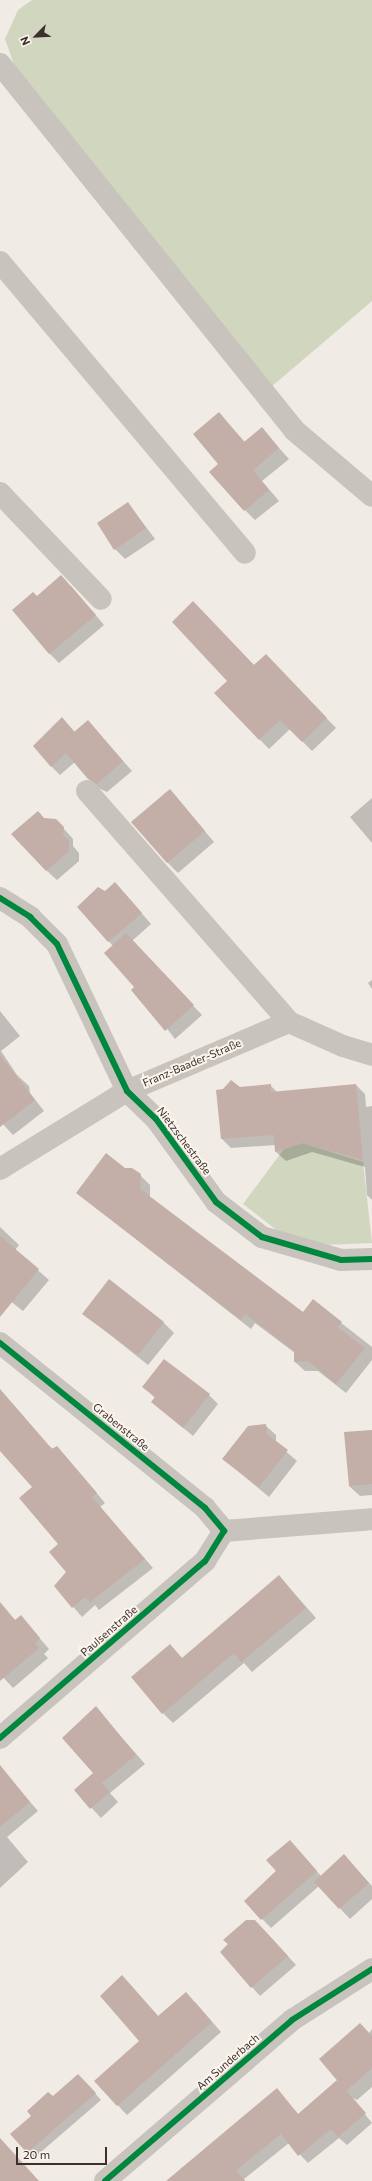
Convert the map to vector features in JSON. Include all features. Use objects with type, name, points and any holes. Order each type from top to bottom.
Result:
[{"type":"street","points":[[0,64],[294,430],[372,496]]},
{"type":"street","points":[[0,262],[245,553]]},
{"type":"street","points":[[4,505],[101,599]]},
{"type":"street","points":[[88,791],[289,1022],[343,1046],[372,1055]]},
{"type":"street","name":"Nietzschestraße","points":[[0,898],[30,917],[57,944],[127,1091],[156,1119],[216,1202],[262,1237],[341,1260],[372,1259]]},
{"type":"street","name":"Franz-Baader-Straße","points":[[0,1170],[127,1091],[289,1022]]},
{"type":"street","name":"Grabenstraße","points":[[0,1343],[205,1508],[224,1531]]},
{"type":"street","points":[[224,1531],[372,1519]]},
{"type":"street","name":"Paulsenstraße","points":[[0,1738],[205,1561],[224,1531]]},
{"type":"street","name":"Am Sunderbach","points":[[105,2181],[292,2020],[372,1969]]},
{"type":"green space","points":[[32,0],[372,0],[372,301],[271,387],[17,73],[5,39],[18,10]]},
{"type":"green space","points":[[302,1143],[363,1162],[372,1243],[325,1245],[279,1232],[243,1204],[284,1149]]},
{"type":"building","points":[[219,412],[244,442],[262,427],[279,448],[253,470],[269,490],[244,511],[209,472],[218,464],[193,434]]},
{"type":"building","points":[[128,502],[146,528],[114,550],[97,523]]},
{"type":"building","points":[[61,575],[96,615],[49,654],[12,610],[33,592],[37,596]]},
{"type":"building","points":[[193,601],[254,665],[266,654],[327,718],[302,742],[280,720],[259,740],[214,693],[227,681],[172,622]]},
{"type":"building","points":[[62,717],[74,732],[88,720],[123,761],[97,784],[88,779],[66,753],[51,767],[33,746]]},
{"type":"building","points":[[170,789],[205,831],[167,863],[131,822]]},
{"type":"building","points":[[38,811],[44,818],[56,819],[64,827],[63,835],[69,841],[69,851],[46,871],[11,834]]},
{"type":"building","points":[[115,882],[142,913],[108,942],[77,907],[98,887],[105,891]]},
{"type":"building","points":[[126,933],[194,1005],[165,1031],[131,990],[134,987],[104,953]]},
{"type":"building","points":[[0,1055],[35,1100],[0,1127]]},
{"type":"building","points":[[231,1080],[240,1087],[271,1084],[271,1092],[356,1084],[363,1160],[302,1143],[275,1152],[274,1135],[221,1139],[216,1090],[223,1089]]},
{"type":"building","points":[[106,1153],[125,1168],[132,1168],[141,1174],[140,1189],[303,1312],[313,1299],[342,1322],[337,1327],[365,1348],[336,1384],[308,1361],[294,1362],[294,1351],[245,1314],[241,1320],[76,1193]]},
{"type":"building","points":[[0,1236],[39,1269],[0,1317]]},
{"type":"building","points":[[109,1279],[164,1322],[138,1355],[82,1314]]},
{"type":"building","points":[[164,1359],[210,1394],[183,1428],[151,1402],[155,1397],[142,1387]]},
{"type":"building","points":[[0,1389],[52,1449],[57,1446],[97,1493],[92,1497],[145,1559],[90,1602],[85,1597],[72,1608],[54,1586],[66,1572],[49,1552],[58,1544],[19,1498],[32,1487],[0,1451]]},
{"type":"building","points":[[266,1424],[267,1434],[288,1450],[259,1487],[222,1459],[248,1426]]},
{"type":"building","points":[[372,1430],[372,1484],[349,1486],[344,1432]]},
{"type":"building","points":[[279,1575],[306,1608],[241,1662],[234,1653],[162,1714],[131,1677],[170,1644],[182,1658]]},
{"type":"building","points":[[0,1602],[15,1620],[21,1615],[40,1638],[35,1643],[39,1648],[0,1681]]},
{"type":"building","points":[[96,1706],[136,1755],[102,1783],[110,1792],[90,1809],[74,1790],[93,1773],[62,1738]]},
{"type":"building","points":[[0,1765],[30,1802],[0,1827]]},
{"type":"building","points":[[290,1840],[317,1871],[261,1920],[244,1901],[276,1871],[266,1860]]},
{"type":"building","points":[[344,1854],[369,1883],[339,1909],[314,1882]]},
{"type":"building","points":[[246,1920],[255,1920],[288,1956],[251,1988],[220,1952],[228,1944],[223,1940]]},
{"type":"building","points":[[122,1975],[158,2016],[186,1992],[212,2022],[117,2106],[94,2081],[139,2041],[100,1996]]},
{"type":"building","points":[[360,2023],[372,2036],[372,2068],[346,2091],[319,2059]]},
{"type":"building","points":[[78,2074],[96,2093],[27,2153],[10,2134],[31,2116],[27,2111],[48,2092],[53,2096]]},
{"type":"building","points":[[337,2080],[366,2113],[338,2137],[331,2129],[298,2156],[281,2134],[236,2170],[245,2181],[166,2181],[277,2088],[298,2114]]},
{"type":"building","points":[[0,2138],[39,2181],[0,2181]]},
{"type":"cycle path","points":[[0,898],[30,917],[57,944],[127,1091],[156,1119],[216,1202],[262,1237],[341,1260],[372,1259]]},
{"type":"cycle path","points":[[0,1343],[205,1508],[224,1531],[205,1561],[0,1738]]},
{"type":"cycle path","points":[[105,2181],[292,2020],[372,1969]]}]
